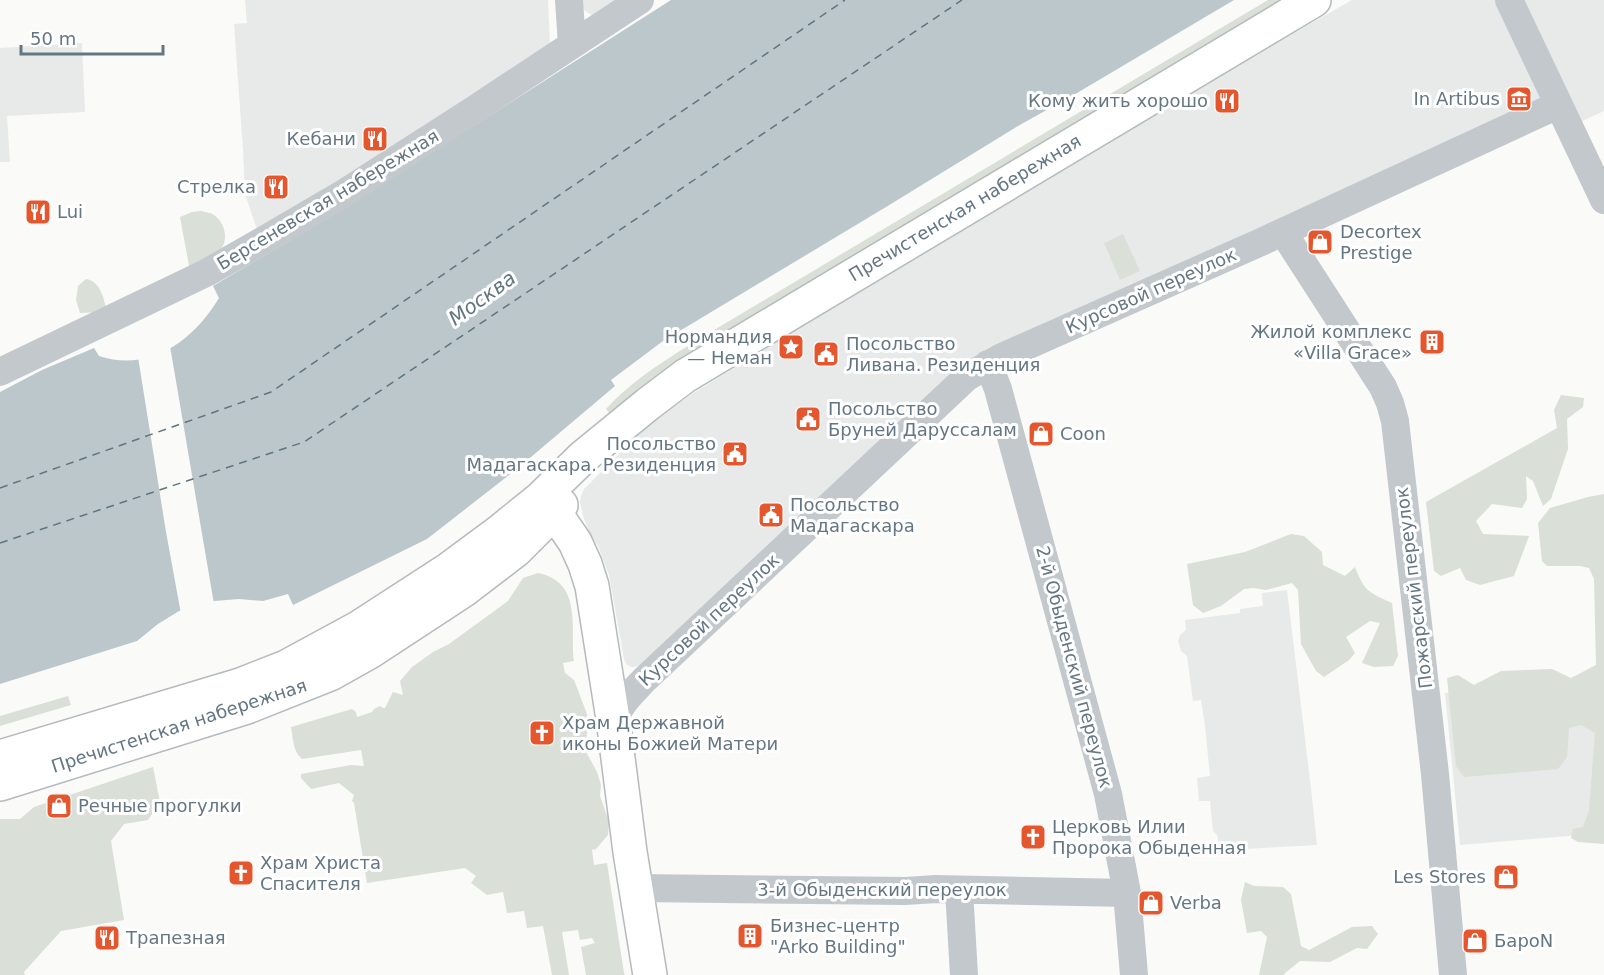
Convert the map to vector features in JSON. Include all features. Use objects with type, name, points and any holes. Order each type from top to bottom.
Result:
[{"type":"main road","name":"Пречистенская набережная","points":[[0,757],[240,685],[286,667],[358,628],[548,505],[586,476],[623,426],[648,404],[696,370],[1314,0]]},
{"type":"main road","name":"Пречистенская набережная","points":[[0,784],[247,707],[330,674],[371,651],[464,590],[515,551],[548,505]]},
{"type":"main road","points":[[548,505],[575,542],[592,586],[650,975]]},
{"type":"street","points":[[569,0],[572,45]]},
{"type":"street","name":"Берсеневская набережная","points":[[0,372],[206,273],[241,253],[344,193],[640,0]]},
{"type":"street","points":[[1509,0],[1604,200]]},
{"type":"street","name":"Курсовой переулок","points":[[613,722],[623,703],[643,681],[957,386],[988,364],[1283,232],[1558,105]]},
{"type":"street","name":"Пожарский переулок","points":[[1283,232],[1383,387],[1395,422],[1435,774],[1453,975]]},
{"type":"street","name":"2-й Обыденский переулок","points":[[988,364],[998,389],[1108,794],[1127,893],[1134,975]]},
{"type":"street","name":"3-й Обыденский переулок","points":[[637,888],[1127,893]]},
{"type":"street","points":[[959,890],[964,975]]},
{"type":"shaded area","points":[[245,0],[548,0],[550,45],[258,232],[245,194],[234,24],[247,23]]},
{"type":"shaded area","points":[[579,0],[629,0],[596,18],[584,10]]},
{"type":"shaded area","points":[[1268,0],[1287,0],[611,415],[606,409],[630,386],[686,347]]},
{"type":"shaded area","points":[[1352,0],[1496,0],[1542,98],[981,358],[642,663],[632,667],[627,665],[609,575],[598,546],[590,534],[580,502],[584,489],[639,434],[656,419],[695,392],[914,254],[1103,142]]},
{"type":"shaded area","points":[[1521,0],[1604,0],[1604,111],[1578,123]]},
{"type":"shaded area","points":[[82,43],[85,112],[7,116],[10,162],[0,162],[0,48]]},
{"type":"shaded area","points":[[201,211],[215,215],[222,223],[225,239],[218,252],[190,271],[180,217]]},
{"type":"shaded area","points":[[1123,234],[1140,271],[1120,280],[1104,243]]},
{"type":"shaded area","points":[[86,279],[94,283],[102,293],[106,307],[100,312],[80,313],[76,300],[78,286]]},
{"type":"shaded area","points":[[1561,395],[1584,398],[1583,407],[1567,419],[1568,449],[1551,499],[1543,506],[1533,481],[1526,476],[1527,499],[1522,508],[1492,504],[1476,521],[1483,534],[1529,536],[1514,576],[1480,585],[1466,580],[1460,568],[1441,576],[1434,571],[1426,502],[1557,428],[1554,410]]},
{"type":"shaded area","points":[[1604,494],[1604,844],[1578,842],[1571,838],[1573,829],[1583,827],[1589,811],[1595,733],[1581,725],[1569,728],[1567,757],[1558,769],[1464,777],[1456,766],[1447,678],[1458,675],[1474,685],[1501,671],[1552,669],[1571,678],[1596,665],[1594,579],[1589,568],[1547,566],[1542,561],[1538,523],[1550,508]]},
{"type":"shaded area","points":[[1291,534],[1304,536],[1322,552],[1323,565],[1345,576],[1355,567],[1368,590],[1392,603],[1398,656],[1393,666],[1374,667],[1362,663],[1380,623],[1370,621],[1346,637],[1355,653],[1349,660],[1324,677],[1316,671],[1301,644],[1298,590],[1292,583],[1266,590],[1244,589],[1221,606],[1203,613],[1193,605],[1187,564],[1245,552]]},
{"type":"shaded area","points":[[538,573],[552,578],[562,586],[571,608],[574,661],[563,663],[565,673],[574,680],[587,714],[585,750],[597,772],[601,785],[600,796],[609,822],[608,835],[596,849],[592,850],[594,865],[607,863],[625,975],[586,975],[581,947],[595,943],[592,938],[580,940],[578,930],[562,932],[569,975],[552,975],[543,926],[527,928],[524,911],[507,913],[503,892],[487,895],[471,883],[476,876],[465,868],[367,883],[352,801],[354,795],[339,783],[311,789],[301,778],[301,774],[351,765],[364,766],[361,750],[302,759],[295,749],[291,727],[352,709],[356,712],[357,717],[372,712],[380,706],[385,708],[393,692],[403,695],[400,681],[412,667],[449,644],[508,601],[523,578]]},
{"type":"shaded area","points":[[1287,590],[1317,845],[1225,850],[1224,845],[1219,845],[1217,835],[1213,831],[1210,801],[1199,801],[1197,778],[1210,776],[1205,726],[1201,700],[1193,701],[1187,656],[1181,651],[1178,641],[1180,635],[1186,630],[1185,620],[1240,613],[1240,609],[1263,606],[1262,593]]},
{"type":"shaded area","points":[[1604,682],[1604,833],[1460,845],[1445,693]]},
{"type":"shaded area","points":[[68,696],[71,705],[0,726],[0,716]]},
{"type":"shaded area","points":[[153,767],[160,802],[148,820],[124,824],[111,841],[124,920],[61,931],[24,972],[25,975],[0,975],[0,819],[20,819],[34,807]]},
{"type":"shaded area","points":[[1245,882],[1254,886],[1283,887],[1291,894],[1301,946],[1309,950],[1352,927],[1372,926],[1378,934],[1367,949],[1357,948],[1330,962],[1300,961],[1284,975],[1259,975],[1267,937],[1261,931],[1247,933],[1241,900]]},
{"type":"water","name":"Москва","points":[[671,0],[1234,0],[1018,126],[663,341],[611,380],[615,386],[518,468],[427,539],[293,605],[288,594],[263,601],[239,599],[214,601],[179,611],[137,641],[0,684],[0,392],[42,370],[94,348],[99,356],[118,360],[136,360],[169,349],[197,327],[209,313],[219,298],[213,286],[350,205]]},
{"type":"pier","points":[[170,346],[214,604],[181,614],[138,357]]},
{"type":"ferry route","points":[[0,488],[271,392],[845,0]]},
{"type":"ferry route","points":[[0,543],[304,442],[962,0]]},
{"type":"place","name":"In Artibus","points":[[1519,99]]},
{"type":"place","name":"Кому жить хорошо","points":[[1227,101]]},
{"type":"place","name":"Кебани","points":[[375,139]]},
{"type":"place","name":"Стрелка","points":[[276,187]]},
{"type":"place","name":"Lui","points":[[38,212]]},
{"type":"place","name":"Decortex Prestige","points":[[1320,242]]},
{"type":"place","name":"Жилой комплекс «Villa Grace»","points":[[1432,342]]},
{"type":"place","name":"Нормандия — Неман","points":[[791,347]]},
{"type":"place","name":"Посольство Ливана. Резиденция","points":[[826,354]]},
{"type":"place","name":"Посольство Бруней Даруссалам","points":[[808,419]]},
{"type":"place","name":"Coon","points":[[1041,434]]},
{"type":"place","name":"Посольство Мадагаскара. Резиденция","points":[[735,454]]},
{"type":"place","name":"Посольство Мадагаскара","points":[[771,515]]},
{"type":"place","name":"Храм Державной иконы Божией Матери","points":[[542,733]]},
{"type":"place","name":"Речные прогулки","points":[[59,806]]},
{"type":"place","name":"Церковь Илии Пророка Обыденная","points":[[1033,837]]},
{"type":"place","name":"Храм Христа Спасителя","points":[[241,873]]},
{"type":"place","name":"Les Stores","points":[[1506,877]]},
{"type":"place","name":"Verba","points":[[1151,903]]},
{"type":"place","name":"Бизнес-центр \"Arko Building\"","points":[[750,936]]},
{"type":"place","name":"Трапезная","points":[[107,938]]},
{"type":"place","name":"БароN","points":[[1475,941]]}]
